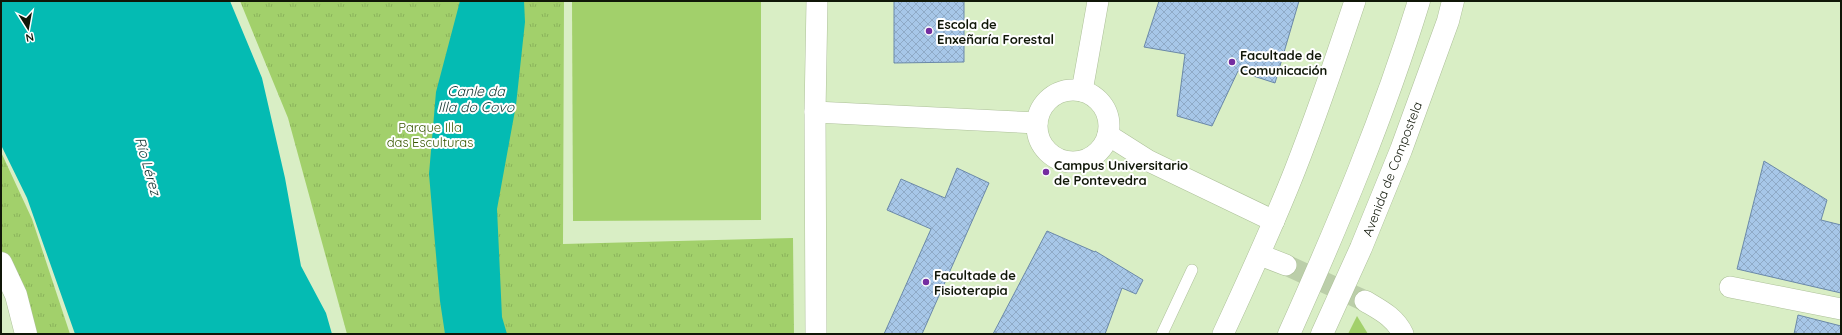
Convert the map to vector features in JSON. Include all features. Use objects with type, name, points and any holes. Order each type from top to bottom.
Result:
[{"type":"main road","points":[[1289,334],[1332,239],[1371,141],[1419,1]]},
{"type":"main road","name":"Avenida de Compostela","points":[[1322,334],[1361,248],[1401,150],[1448,21],[1453,1]]},
{"type":"main road","points":[[1,263],[16,296],[26,334]]},
{"type":"street","points":[[816,334],[814,112],[817,1]]},
{"type":"street","points":[[1082,91],[1098,1]]},
{"type":"street","points":[[1223,334],[1260,255],[1328,85],[1355,1]]},
{"type":"street","points":[[1070,90],[1082,91],[1093,96],[1101,103],[1107,113],[1109,123],[1108,135],[1104,146],[1096,155],[1085,160],[1073,162],[1061,160],[1047,150],[1038,135],[1037,123],[1040,111],[1048,100],[1058,94],[1070,90]]},
{"type":"street","points":[[814,112],[1037,123]]},
{"type":"street","points":[[1108,135],[1149,160],[1274,221]]},
{"type":"street","points":[[1260,255],[1286,265]]},
{"type":"street","points":[[1730,287],[1841,309]]},
{"type":"street","points":[[1365,301],[1389,315],[1400,326],[1403,334]]},
{"type":"lane","points":[[1162,334],[1192,270]]},
{"type":"green space","name":"Parque Illa das Esculturas","points":[[240,1],[564,1],[563,244],[793,238],[794,334],[347,334],[288,118]]},
{"type":"green space","points":[[572,1],[761,1],[761,220],[573,221]]},
{"type":"green space","points":[[1,152],[32,219],[70,334],[35,334],[23,295],[1,249]]},
{"type":"green space","points":[[1357,316],[1368,334],[1348,334]]},
{"type":"water","name":"Río Lérez","points":[[1,1],[230,1],[262,78],[285,178],[301,266],[326,313],[332,334],[75,334],[27,198],[1,145]]},
{"type":"water","name":"Canle da Illa do Covo","points":[[460,1],[524,1],[525,22],[516,105],[497,209],[502,317],[507,334],[445,334],[440,301],[429,174],[436,92]]},
{"type":"building","name":"Escola de Enxeñaría Forestal","points":[[894,1],[964,1],[964,62],[894,63]]},
{"type":"building","name":"Facultade de Comunicación","points":[[1159,1],[1299,1],[1275,83],[1238,71],[1212,126],[1177,116],[1185,54],[1144,47]]},
{"type":"building","points":[[1764,161],[1827,200],[1821,220],[1841,225],[1841,293],[1737,269]]},
{"type":"building","name":"Facultade de Fisioterapia","points":[[957,168],[989,183],[922,334],[884,334],[931,229],[887,210],[901,179],[945,198]]},
{"type":"building","points":[[1047,231],[1095,251],[1143,280],[1136,294],[1122,288],[1105,334],[993,334]]},
{"type":"building","points":[[1798,315],[1841,326],[1841,334],[1794,334]]},
{"type":"tunnel","points":[[1286,265],[1365,301]]},
{"type":"place","name":"Escola de Enxeñaría Forestal","points":[[929,31]]},
{"type":"place","name":"Facultade de Comunicación","points":[[1232,62]]},
{"type":"place","name":"Campus Universitario de Pontevedra","points":[[1046,172]]},
{"type":"place","name":"Facultade de Fisioterapia","points":[[926,282]]}]
